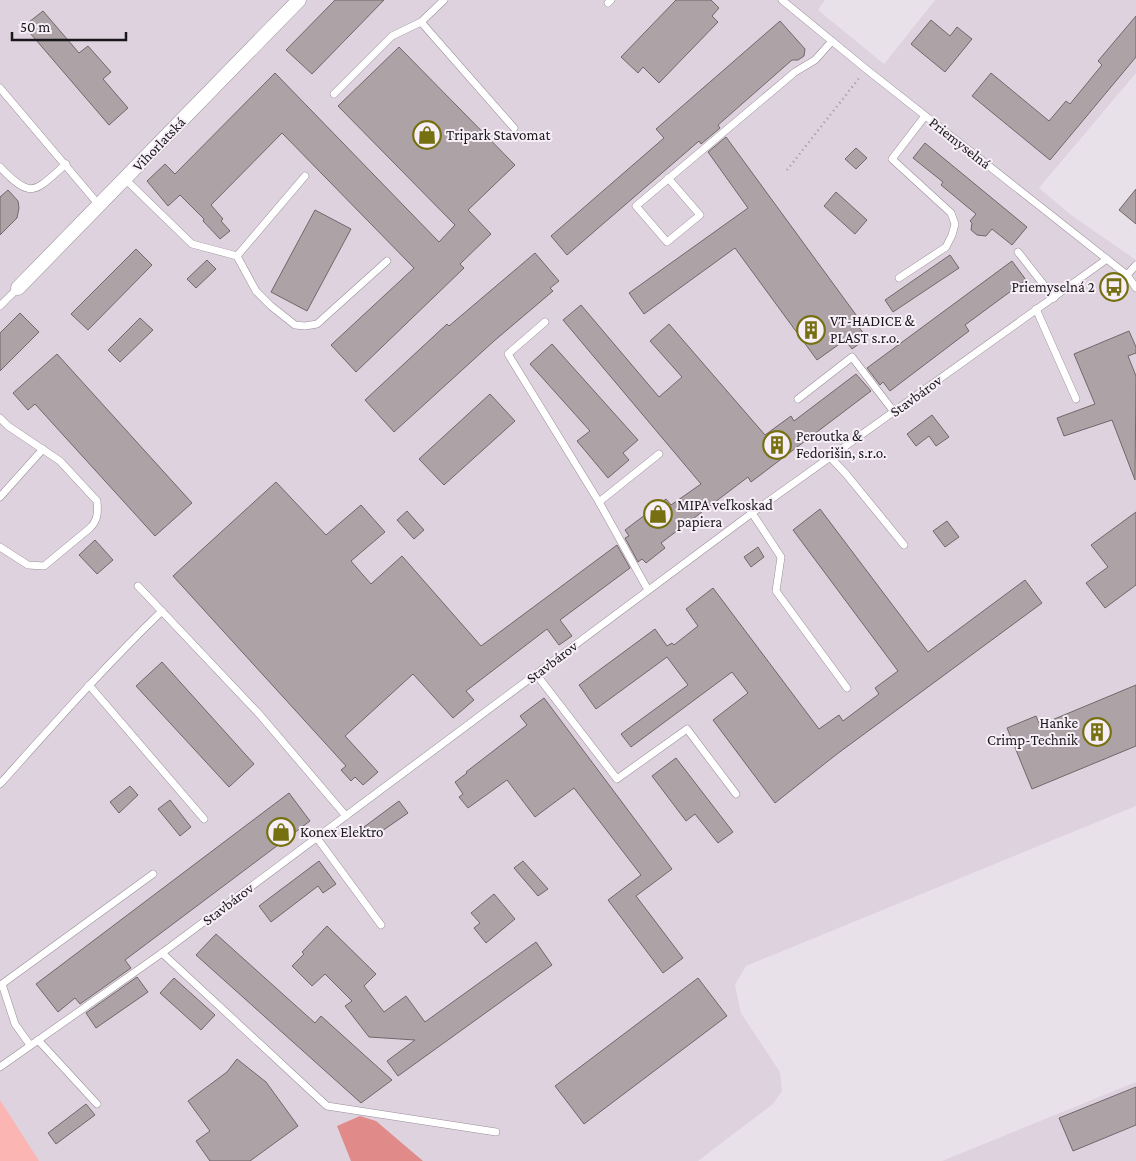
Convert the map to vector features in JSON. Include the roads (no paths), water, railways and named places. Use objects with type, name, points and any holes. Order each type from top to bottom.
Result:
[{"type":"street","name":"Vihorlatská","points":[[18,288],[299,0]]},
{"type":"lane","points":[[334,94],[392,36],[420,22],[444,0]]},
{"type":"lane","name":"Priemyselná","points":[[782,0],[866,69],[1127,275],[1136,288]]},
{"type":"lane","points":[[420,22],[514,128]]},
{"type":"lane","points":[[668,178],[700,215],[667,242],[636,206],[668,178],[795,72],[815,60],[832,41]]},
{"type":"lane","points":[[2,93],[66,164],[99,205]]},
{"type":"lane","points":[[899,278],[946,247],[955,224],[951,213],[892,159],[925,116]]},
{"type":"lane","points":[[1,170],[22,188],[31,189],[39,187],[66,164]]},
{"type":"lane","points":[[237,256],[305,176]]},
{"type":"lane","points":[[125,178],[192,244],[237,256],[256,291],[270,306],[296,325],[317,324],[387,261]]},
{"type":"lane","points":[[1018,252],[1054,298]]},
{"type":"lane","name":"Stavbárov","points":[[0,1067],[162,953],[648,590],[1107,259]]},
{"type":"lane","points":[[1127,275],[1136,265]]},
{"type":"lane","points":[[0,306],[18,288]]},
{"type":"lane","points":[[1036,310],[1076,399]]},
{"type":"lane","points":[[545,322],[508,354],[599,502],[648,590]]},
{"type":"lane","points":[[798,399],[852,357],[894,412]]},
{"type":"lane","points":[[0,418],[8,426],[60,461],[97,501],[96,521],[44,566],[28,565],[0,547]]},
{"type":"lane","points":[[0,497],[43,449]]},
{"type":"lane","points":[[599,502],[659,454]]},
{"type":"lane","points":[[831,458],[904,545]]},
{"type":"lane","points":[[752,514],[781,557],[776,591],[847,688]]},
{"type":"lane","points":[[138,586],[260,715],[346,816]]},
{"type":"lane","points":[[0,784],[89,685],[162,611]]},
{"type":"lane","points":[[536,674],[617,780],[687,729],[736,794]]},
{"type":"lane","points":[[89,685],[204,819]]},
{"type":"lane","points":[[317,838],[381,925]]},
{"type":"lane","points":[[30,1046],[15,1024],[2,984],[153,874]]},
{"type":"lane","points":[[162,953],[327,1106],[496,1132]]},
{"type":"lane","points":[[38,1040],[98,1104]]},
{"type":"place","name":"Tripark Stavomat","points":[[427,135]]},
{"type":"place","name":"Priemyselná 2","points":[[1114,287]]},
{"type":"place","name":"VT-HADICE & PLAST s.r.o.","points":[[811,330]]},
{"type":"place","name":"Peroutka & Fedorišin, s.r.o.","points":[[777,445]]},
{"type":"place","name":"MIPA veľkoskad papiera","points":[[658,514]]},
{"type":"place","name":"Hanke Crimp-Technik","points":[[1097,732]]},
{"type":"place","name":"Konex Elektro","points":[[281,832]]}]
